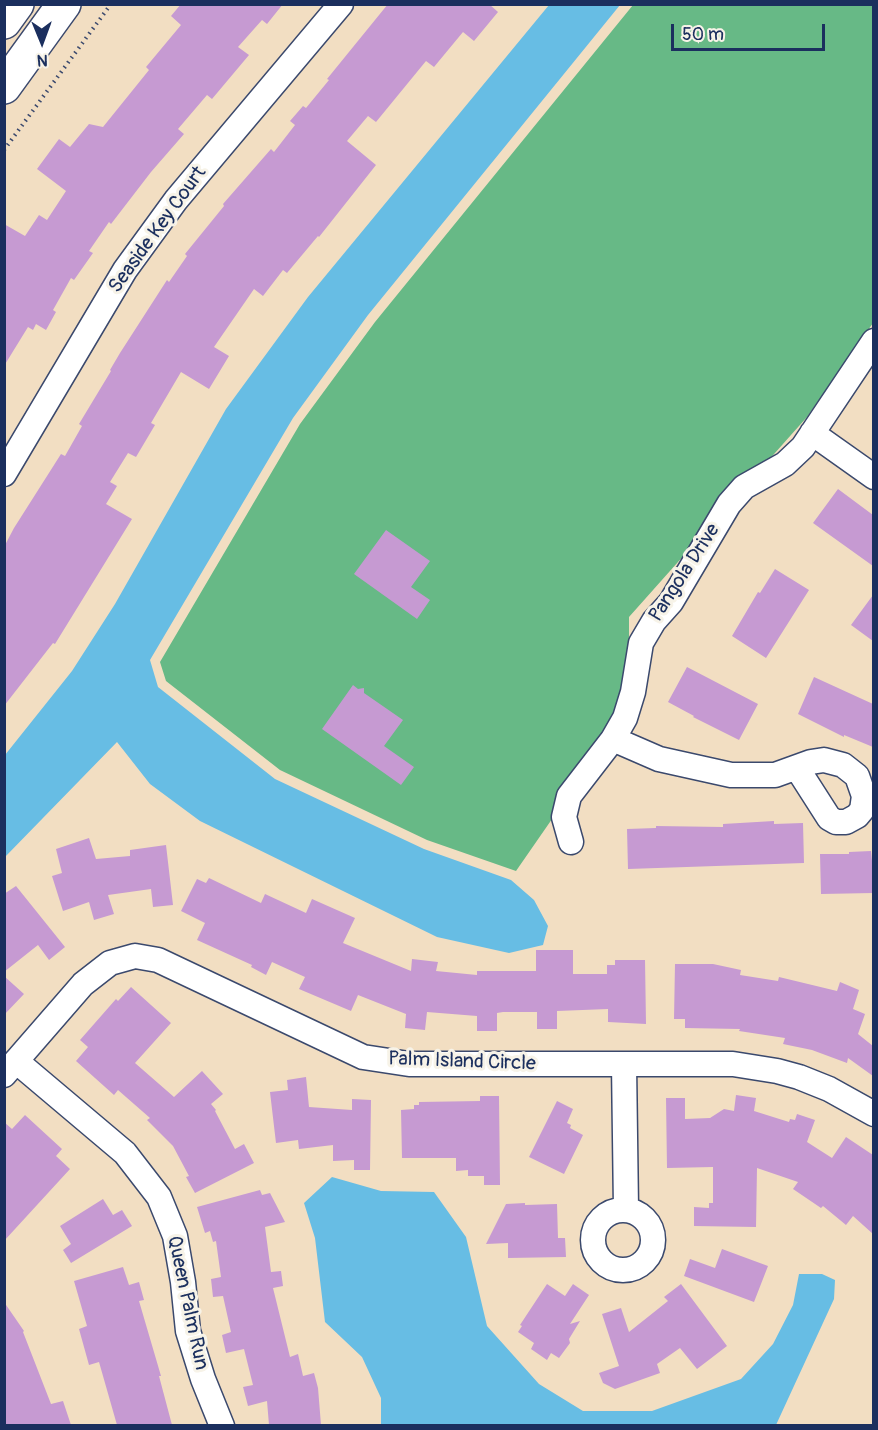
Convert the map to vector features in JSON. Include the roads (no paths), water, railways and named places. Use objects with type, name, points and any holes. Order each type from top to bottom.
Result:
[{"type":"main road","points":[[4,22],[17,4]]},
{"type":"main road","points":[[4,87],[64,4]]},
{"type":"street","name":"Seaside Key Court","points":[[4,474],[124,270],[176,200],[340,4]]},
{"type":"street","name":"Pangola Drive","points":[[571,842],[564,818],[569,795],[613,739],[627,712],[641,643],[654,621],[671,602],[729,504],[744,487],[785,464],[802,447],[873,342]]},
{"type":"street","points":[[812,434],[873,477]]},
{"type":"street","points":[[613,739],[659,759],[731,775],[775,775],[796,768]]},
{"type":"street","name":"Palm Island Circle","points":[[10,1068],[83,984],[110,963],[135,956],[158,960],[363,1057],[409,1064],[711,1063],[777,1071],[829,1089],[873,1114]]},
{"type":"street","points":[[624,1064],[626,1209]]},
{"type":"street","name":"Queen Palm Run","points":[[10,1068],[125,1153],[159,1197],[175,1236],[188,1331],[203,1379],[222,1425]]},
{"type":"water","points":[[549,5],[620,5],[368,315],[293,418],[150,660],[158,687],[275,779],[424,849],[511,880],[534,900],[548,926],[543,945],[509,953],[437,937],[200,821],[150,784],[117,742],[5,857],[5,755],[72,671],[115,604],[226,409],[308,297]]},
{"type":"water","points":[[332,1177],[381,1191],[434,1192],[466,1237],[487,1326],[539,1384],[583,1411],[652,1411],[741,1379],[773,1344],[793,1305],[799,1274],[822,1274],[835,1280],[834,1299],[776,1425],[381,1425],[381,1398],[362,1357],[325,1322],[315,1238],[304,1203]]}]
